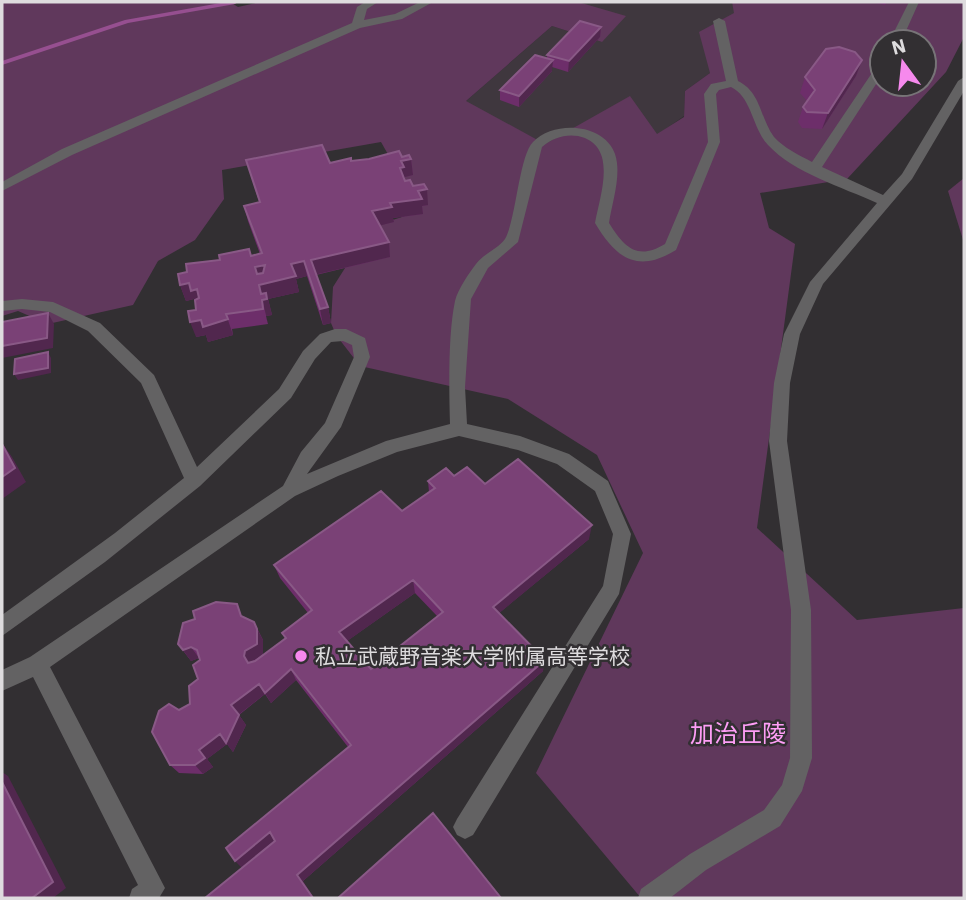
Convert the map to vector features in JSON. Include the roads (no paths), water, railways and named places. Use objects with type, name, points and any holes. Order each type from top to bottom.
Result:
[{"type":"street","points":[[357,25],[362,7],[373,2]]},
{"type":"street","points":[[2,187],[67,152],[357,25],[398,18],[428,2]]},
{"type":"street","points":[[902,28],[915,2]]},
{"type":"street","points":[[719,21],[732,83]]},
{"type":"street","points":[[650,898],[698,862],[772,818],[790,791],[801,758],[801,610],[778,441],[782,383],[792,334],[817,282],[912,168],[964,81]]},
{"type":"street","points":[[459,429],[457,387],[463,299],[483,265],[511,242],[536,146],[545,137],[562,131],[591,135],[602,142],[608,151],[612,175],[602,223],[611,240],[631,256],[662,254],[671,247],[714,142],[710,94],[715,87],[732,83],[749,95],[766,135],[774,145],[814,169],[883,200]]},
{"type":"street","points":[[814,169],[868,87]]},
{"type":"street","points":[[2,306],[22,304],[53,307],[94,327],[148,379],[194,481]]},
{"type":"street","points":[[2,627],[105,552],[194,481],[289,388],[306,357],[320,342],[336,335],[353,338],[359,342],[362,357],[332,427],[307,457],[289,491]]},
{"type":"street","points":[[2,681],[37,664],[289,491],[378,449],[422,435],[459,429],[520,443],[563,459],[602,486],[622,534],[612,588],[465,827]]},
{"type":"street","points":[[37,664],[153,888],[141,898]]},
{"type":"waterway","points":[[2,63],[127,21],[235,2]]},
{"type":"place","name":"私立武蔵野音楽大学附属高等学校","points":[[301,656]]},
{"type":"park label","name":"加治丘陵","points":[[738,733]]}]
